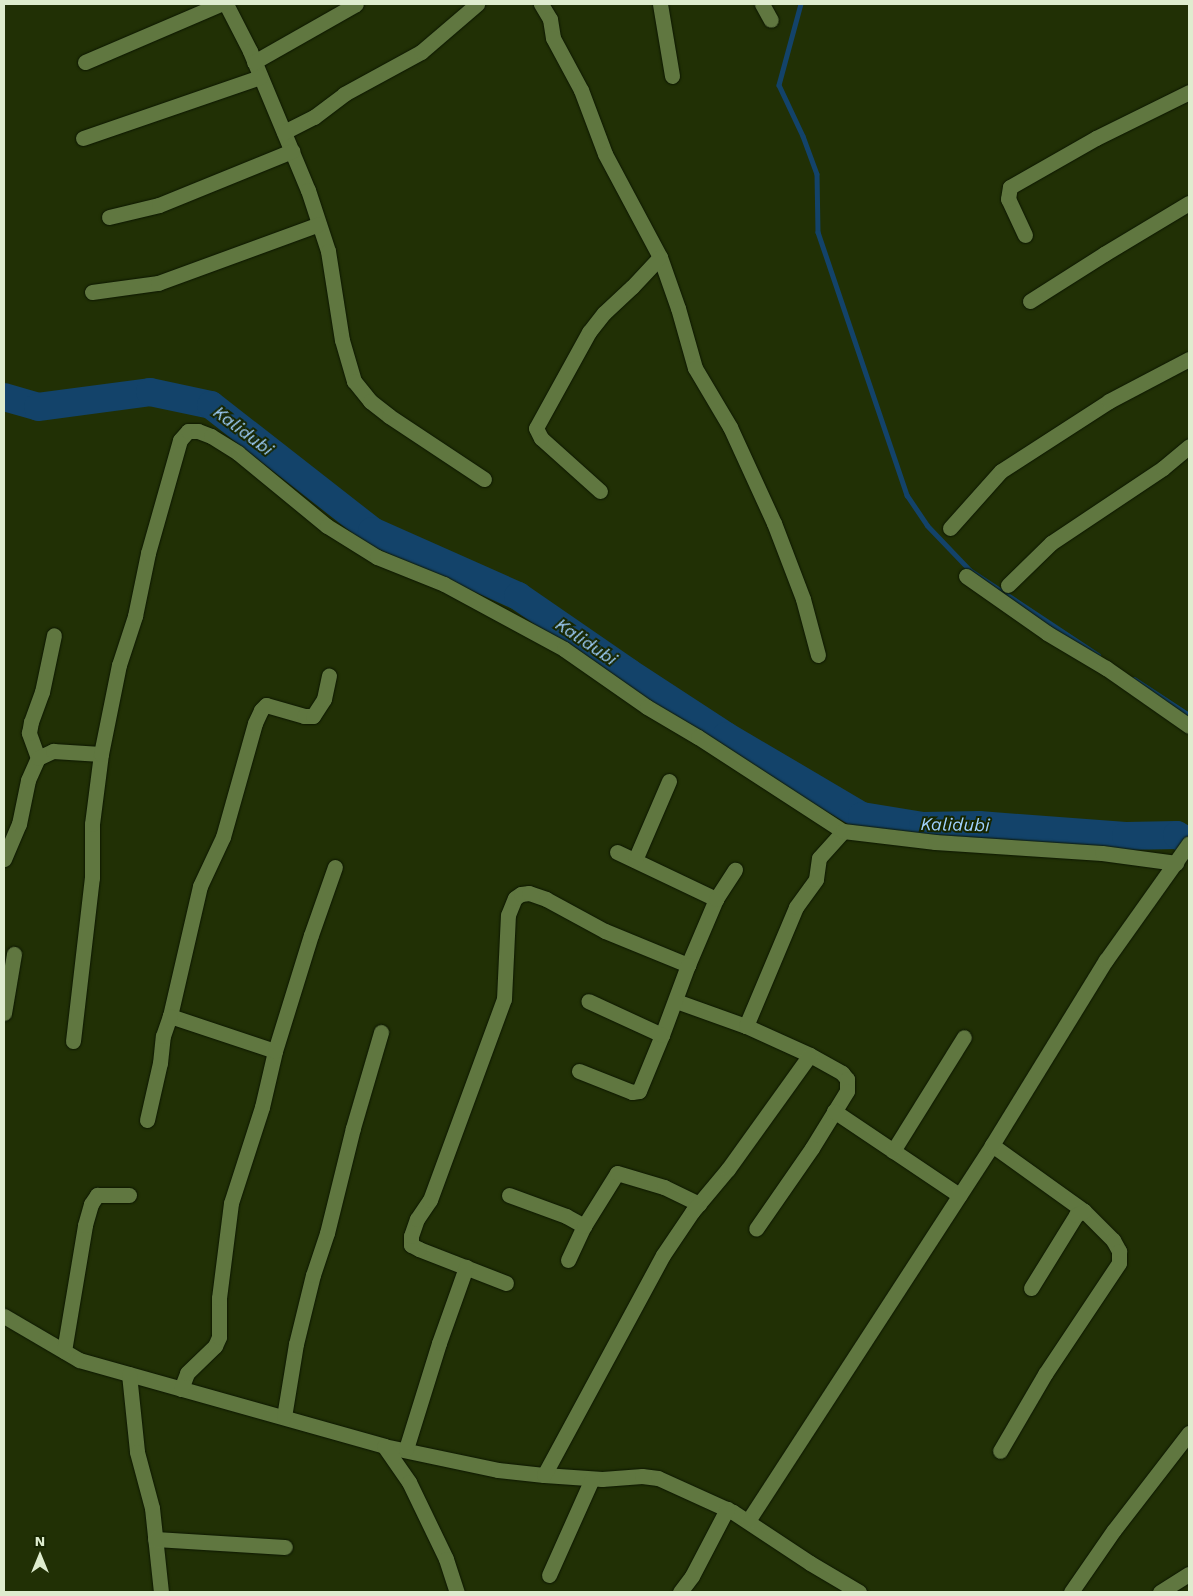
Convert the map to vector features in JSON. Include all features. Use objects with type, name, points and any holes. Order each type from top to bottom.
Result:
[{"type":"street","points":[[85,62],[220,4]]},
{"type":"street","points":[[226,4],[254,62],[292,150],[319,224],[333,276],[345,357],[354,381],[370,401],[389,416],[484,479]]},
{"type":"street","points":[[254,62],[356,4]]},
{"type":"street","points":[[284,132],[314,118],[344,94],[421,52],[477,4]]},
{"type":"street","points":[[542,4],[550,19],[553,38],[581,90],[605,154],[660,256],[678,308],[694,368],[730,427],[774,523],[803,599],[818,655]]},
{"type":"street","points":[[660,4],[672,76]]},
{"type":"street","points":[[762,4],[770,20]]},
{"type":"street","points":[[82,138],[260,76]]},
{"type":"street","points":[[1024,235],[1008,199],[1010,187],[1096,138],[1189,92]]},
{"type":"street","points":[[109,217],[159,205],[292,150]]},
{"type":"street","points":[[1030,302],[1104,254],[1189,203]]},
{"type":"street","points":[[92,292],[158,283],[319,224]]},
{"type":"street","points":[[600,491],[541,438],[536,428],[589,332],[604,313],[632,287],[660,256]]},
{"type":"street","points":[[950,528],[1001,471],[1109,401],[1189,359]]},
{"type":"street","points":[[72,1042],[92,878],[92,824],[101,754],[119,665],[135,616],[148,553],[180,440],[188,431],[198,431],[238,454],[327,526],[377,556],[444,584],[564,649],[646,707],[698,737],[843,831],[934,842],[1102,853],[1183,853]]},
{"type":"street","points":[[1008,585],[1051,543],[1163,468],[1189,446]]},
{"type":"street","points":[[966,576],[1046,633],[1106,668],[1189,726]]},
{"type":"street","points":[[38,758],[29,733],[30,722],[42,692],[54,636]]},
{"type":"street","points":[[146,1120],[160,1063],[163,1036],[170,1016],[200,886],[222,837],[255,723],[266,705],[304,716],[313,716],[324,698],[329,676]]},
{"type":"street","points":[[4,859],[10,829],[26,794],[28,780],[38,758],[53,751],[101,754]]},
{"type":"street","points":[[635,860],[668,781]]},
{"type":"street","points":[[746,1026],[796,907],[816,879],[819,858],[843,831]]},
{"type":"street","points":[[617,852],[716,899]]},
{"type":"street","points":[[748,1521],[992,1145],[1106,960],[1183,853]]},
{"type":"street","points":[[181,1389],[186,1373],[214,1346],[218,1336],[219,1298],[231,1203],[262,1107],[275,1051],[310,935],[334,867]]},
{"type":"street","points":[[579,1071],[632,1092],[639,1091],[676,1001],[688,964],[716,899],[734,870]]},
{"type":"street","points":[[506,1283],[411,1245],[411,1236],[417,1219],[430,1200],[504,999],[508,915],[514,898],[521,894],[540,896],[604,931],[688,964]]},
{"type":"street","points":[[4,1013],[14,954]]},
{"type":"street","points":[[588,1001],[662,1034]]},
{"type":"street","points":[[676,1001],[746,1026],[810,1055],[842,1072],[847,1079],[846,1091],[812,1148],[756,1229]]},
{"type":"street","points":[[170,1016],[275,1051]]},
{"type":"street","points":[[284,1417],[296,1344],[312,1275],[327,1233],[353,1128],[381,1032]]},
{"type":"street","points":[[893,1151],[964,1037]]},
{"type":"street","points":[[544,1475],[663,1255],[810,1055]]},
{"type":"street","points":[[834,1111],[959,1196]]},
{"type":"street","points":[[992,1145],[1084,1211],[1113,1240],[1119,1251],[1118,1264],[1045,1374],[1000,1451]]},
{"type":"street","points":[[568,1260],[584,1226],[617,1173],[664,1187],[699,1204]]},
{"type":"street","points":[[64,1351],[85,1225],[91,1204],[97,1195],[128,1195]]},
{"type":"street","points":[[508,1196],[566,1216],[584,1226]]},
{"type":"street","points":[[1031,1288],[1076,1215],[1084,1211]]},
{"type":"street","points":[[406,1450],[439,1343],[466,1267]]},
{"type":"street","points":[[4,1316],[79,1360],[384,1446],[498,1470],[592,1478],[642,1476],[658,1478],[727,1509],[810,1563],[859,1592]]},
{"type":"street","points":[[129,1374],[137,1452],[148,1492],[161,1592]]},
{"type":"street","points":[[1071,1592],[1114,1530],[1189,1433]]},
{"type":"street","points":[[384,1446],[409,1482],[446,1559],[458,1592]]},
{"type":"street","points":[[549,1575],[592,1478]]},
{"type":"street","points":[[680,1592],[692,1576],[727,1509]]},
{"type":"street","points":[[155,1539],[285,1547]]},
{"type":"street","points":[[1160,1592],[1189,1574]]},
{"type":"waterway","points":[[801,4],[779,85],[803,136],[817,174],[818,232],[907,495],[927,525],[970,570],[1098,655]]},
{"type":"waterway","name":"Kalidubi","points":[[4,397],[38,407],[150,392],[211,405],[372,531],[518,596],[628,672],[726,736],[862,816],[923,826],[979,825],[1126,836],[1177,835],[1189,842]]},
{"type":"waterway","points":[[1134,679],[1189,715]]}]
